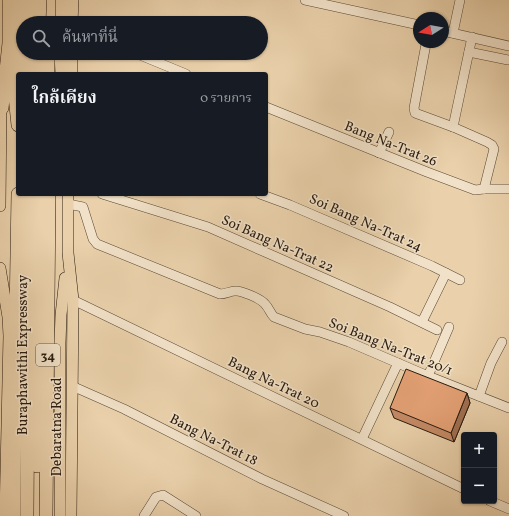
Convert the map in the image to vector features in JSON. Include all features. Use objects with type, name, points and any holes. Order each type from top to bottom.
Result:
[{"type":"highway","points":[[9,0],[9,43],[16,107]]},
{"type":"highway","points":[[20,0],[20,16]]},
{"type":"highway","points":[[30,0],[30,16]]},
{"type":"highway","points":[[39,16],[40,0]]},
{"type":"highway","points":[[48,0],[48,16]]},
{"type":"highway","points":[[62,0],[62,16]]},
{"type":"highway","points":[[1,114],[9,43]]},
{"type":"highway","points":[[20,60],[20,72]]},
{"type":"highway","points":[[30,60],[30,72]]},
{"type":"highway","points":[[39,60],[39,72]]},
{"type":"highway","points":[[48,60],[48,72]]},
{"type":"highway","points":[[61,72],[64,60]]},
{"type":"highway","name":"34","points":[[14,516],[18,196]]},
{"type":"highway","name":"Buraphawithi Expressway","points":[[27,516],[29,196]]},
{"type":"highway","name":"Buraphawithi Expressway","points":[[37,516],[39,196]]},
{"type":"highway","name":"Debaratna Road","points":[[46,516],[49,196]]},
{"type":"main road","points":[[72,16],[73,0]]},
{"type":"main road","points":[[67,60],[71,72]]},
{"type":"main road","points":[[0,68],[0,206]]},
{"type":"main road","name":"Debaratna Road","points":[[68,199],[68,253],[73,300],[71,516]]},
{"type":"main road","points":[[60,516],[60,343],[68,253]]},
{"type":"main road","points":[[0,268],[8,317],[9,336],[5,516]]},
{"type":"street","points":[[305,0],[413,25]]},
{"type":"street","points":[[453,33],[460,0]]},
{"type":"street","points":[[449,32],[509,46]]},
{"type":"street","points":[[453,128],[472,37]]},
{"type":"street","points":[[425,48],[414,112],[492,144],[494,150],[484,189]]},
{"type":"street","points":[[469,52],[508,60]]},
{"type":"street","points":[[152,60],[181,72]]},
{"type":"street","name":"Bang Na-Trat 26","points":[[268,108],[475,190],[509,189]]},
{"type":"street","points":[[379,153],[389,132]]},
{"type":"street","name":"Soi Bang Na-Trat 22","points":[[108,196],[208,227],[390,307],[437,330]]},
{"type":"street","name":"Soi Bang Na-Trat 24","points":[[265,196],[290,205],[460,280]]},
{"type":"street","name":"Soi Bang Na-Trat 20/1","points":[[68,199],[83,207],[93,239],[97,244],[220,294],[235,291],[244,293],[266,304],[274,317],[305,329],[320,332],[349,342],[428,376],[509,408]]},
{"type":"street","points":[[422,322],[446,273]]},
{"type":"street","name":"Bang Na-Trat 20","points":[[73,300],[461,487]]},
{"type":"street","points":[[428,376],[449,327]]},
{"type":"street","points":[[479,396],[491,363],[502,342]]},
{"type":"street","points":[[362,440],[398,363]]},
{"type":"street","name":"Bang Na-Trat 18","points":[[72,386],[124,409],[262,479],[344,516]]},
{"type":"street","points":[[144,516],[156,497],[163,494],[196,516]]},
{"type":"street","points":[[497,504],[509,509]]},
{"type":"building","points":[[406,369],[467,393],[451,433],[390,408]]}]
